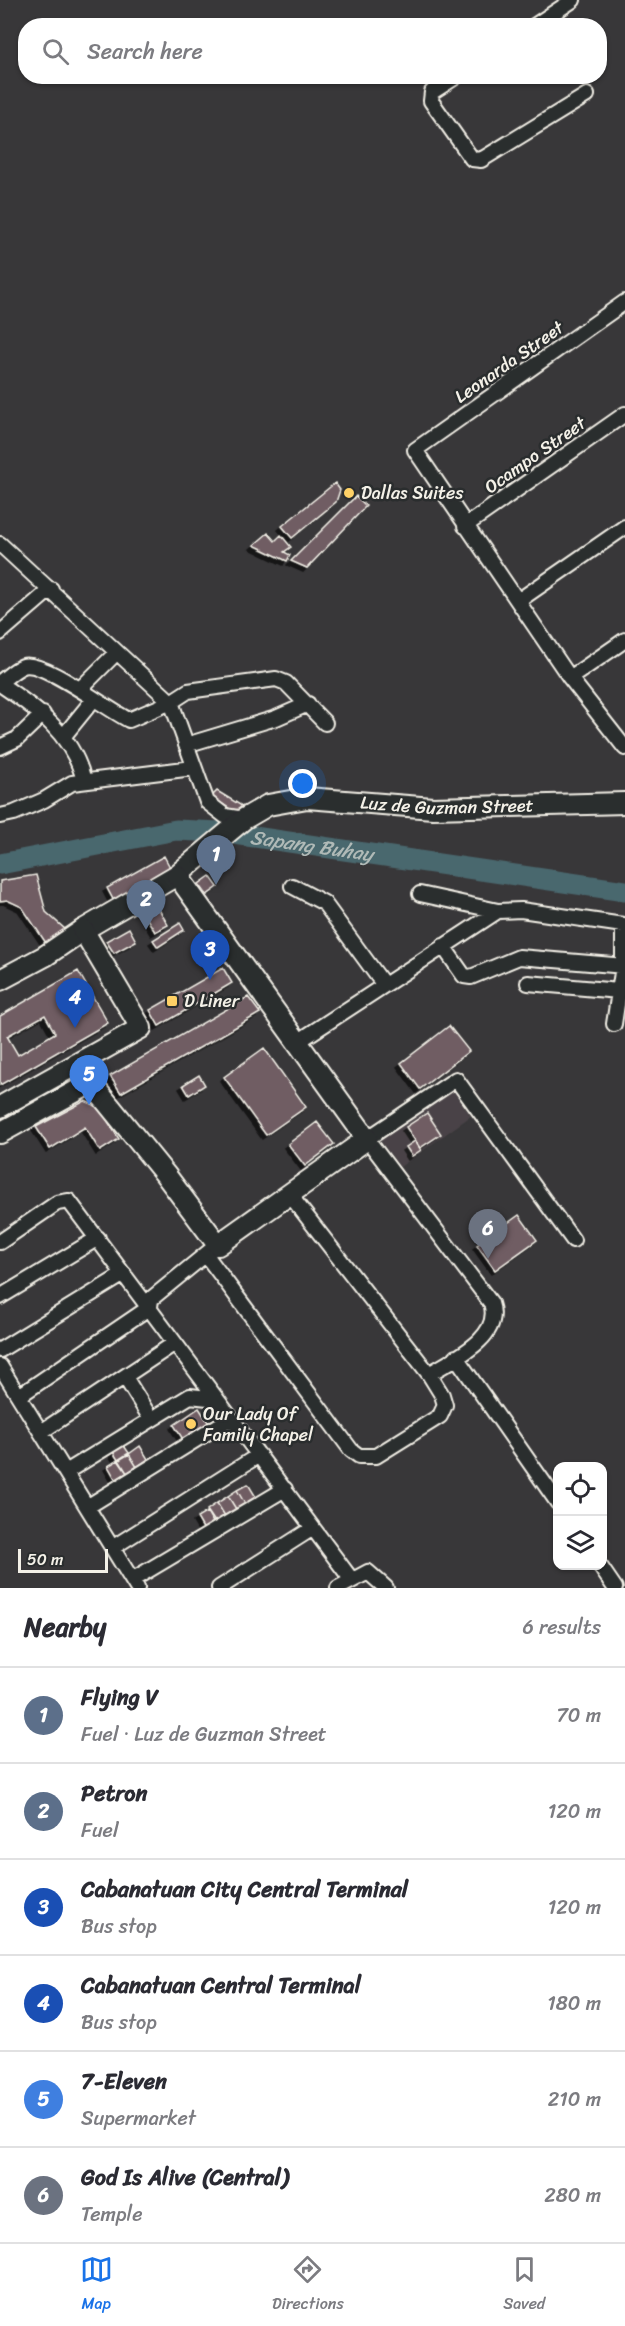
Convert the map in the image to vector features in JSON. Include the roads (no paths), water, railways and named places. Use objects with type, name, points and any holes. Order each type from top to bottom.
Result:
[{"type":"street","points":[[546,18],[573,0]]},
{"type":"street","points":[[444,84],[432,92],[431,101],[472,159],[481,160],[586,95]]},
{"type":"street","name":"Leonarda Street","points":[[465,526],[415,450],[625,302]]},
{"type":"street","name":"Ocampo Street","points":[[465,526],[625,414]]},
{"type":"street","points":[[465,526],[570,678],[625,748]]},
{"type":"street","points":[[518,601],[625,527]]},
{"type":"street","points":[[0,544],[171,702],[207,802],[225,816],[240,822]]},
{"type":"street","points":[[0,633],[51,589]]},
{"type":"street","points":[[570,678],[625,640]]},
{"type":"street","points":[[80,689],[117,652]]},
{"type":"street","points":[[84,781],[80,766],[63,737],[43,714],[0,682],[23,666],[34,665],[80,689],[93,700],[129,720],[171,702],[188,691],[276,679],[286,683],[325,723]]},
{"type":"street","points":[[63,737],[93,700]]},
{"type":"street","points":[[186,745],[276,718],[308,704]]},
{"type":"street","points":[[0,747],[17,739],[43,714]]},
{"type":"street","points":[[0,816],[14,813],[44,800],[72,783],[194,768]]},
{"type":"street","name":"Luz de Guzman Street","points":[[240,822],[268,805],[307,798],[434,808],[625,803]]},
{"type":"street","points":[[0,980],[45,956],[83,930],[177,875],[199,854],[240,822]]},
{"type":"street","points":[[177,875],[296,1043],[491,1303],[494,1312],[493,1324],[487,1334],[429,1374]]},
{"type":"street","points":[[292,886],[324,903],[384,985]]},
{"type":"street","points":[[420,894],[498,911],[521,910],[623,925],[624,966],[619,991],[621,1007],[614,1024]]},
{"type":"street","points":[[296,1043],[498,911]]},
{"type":"street","points":[[0,1107],[141,1028],[83,930]]},
{"type":"street","points":[[443,946],[464,975],[471,977],[519,957],[624,966]]},
{"type":"street","points":[[528,983],[619,991]]},
{"type":"street","points":[[19,1396],[150,1307],[151,1299],[212,1250],[367,1139],[456,1079],[573,1240]]},
{"type":"street","points":[[0,1133],[92,1083],[146,1149],[212,1250],[351,1450],[359,1456],[376,1456],[440,1416],[445,1406],[442,1395],[429,1374],[290,1195]]},
{"type":"street","points":[[0,1242],[57,1203],[69,1201],[351,1579]]},
{"type":"street","points":[[0,1297],[98,1238]]},
{"type":"street","points":[[0,1350],[124,1275]]},
{"type":"street","points":[[41,1432],[175,1343]]},
{"type":"street","points":[[456,1357],[553,1496]]},
{"type":"street","points":[[0,1366],[135,1584],[285,1489]]},
{"type":"street","points":[[125,1377],[151,1419]]},
{"type":"street","points":[[66,1472],[190,1396],[217,1399]]},
{"type":"street","points":[[87,1507],[231,1418]]},
{"type":"street","points":[[112,1548],[259,1455]]},
{"type":"street","points":[[219,1588],[313,1528]]},
{"type":"street","points":[[603,1570],[615,1588]]},
{"type":"street","points":[[338,1588],[351,1579],[368,1572],[386,1588]]},
{"type":"waterway","name":"Sapang Buhay","points":[[0,864],[176,830],[220,832],[625,891]]},
{"type":"place","name":"Dallas Suites","points":[[349,493]]},
{"type":"place","name":"Flying V","points":[[216,885]]},
{"type":"place","name":"Petron","points":[[146,930]]},
{"type":"place","name":"Cabanatuan City Central Terminal","points":[[210,980]]},
{"type":"place","name":"D Liner","points":[[172,1001]]},
{"type":"place","name":"Cabanatuan Central Terminal","points":[[75,1028]]},
{"type":"place","name":"7-Eleven","points":[[89,1105]]},
{"type":"place","name":"God Is Alive (Central)","points":[[488,1259]]},
{"type":"place","name":"Our Lady Of Family Chapel","points":[[191,1424]]}]
